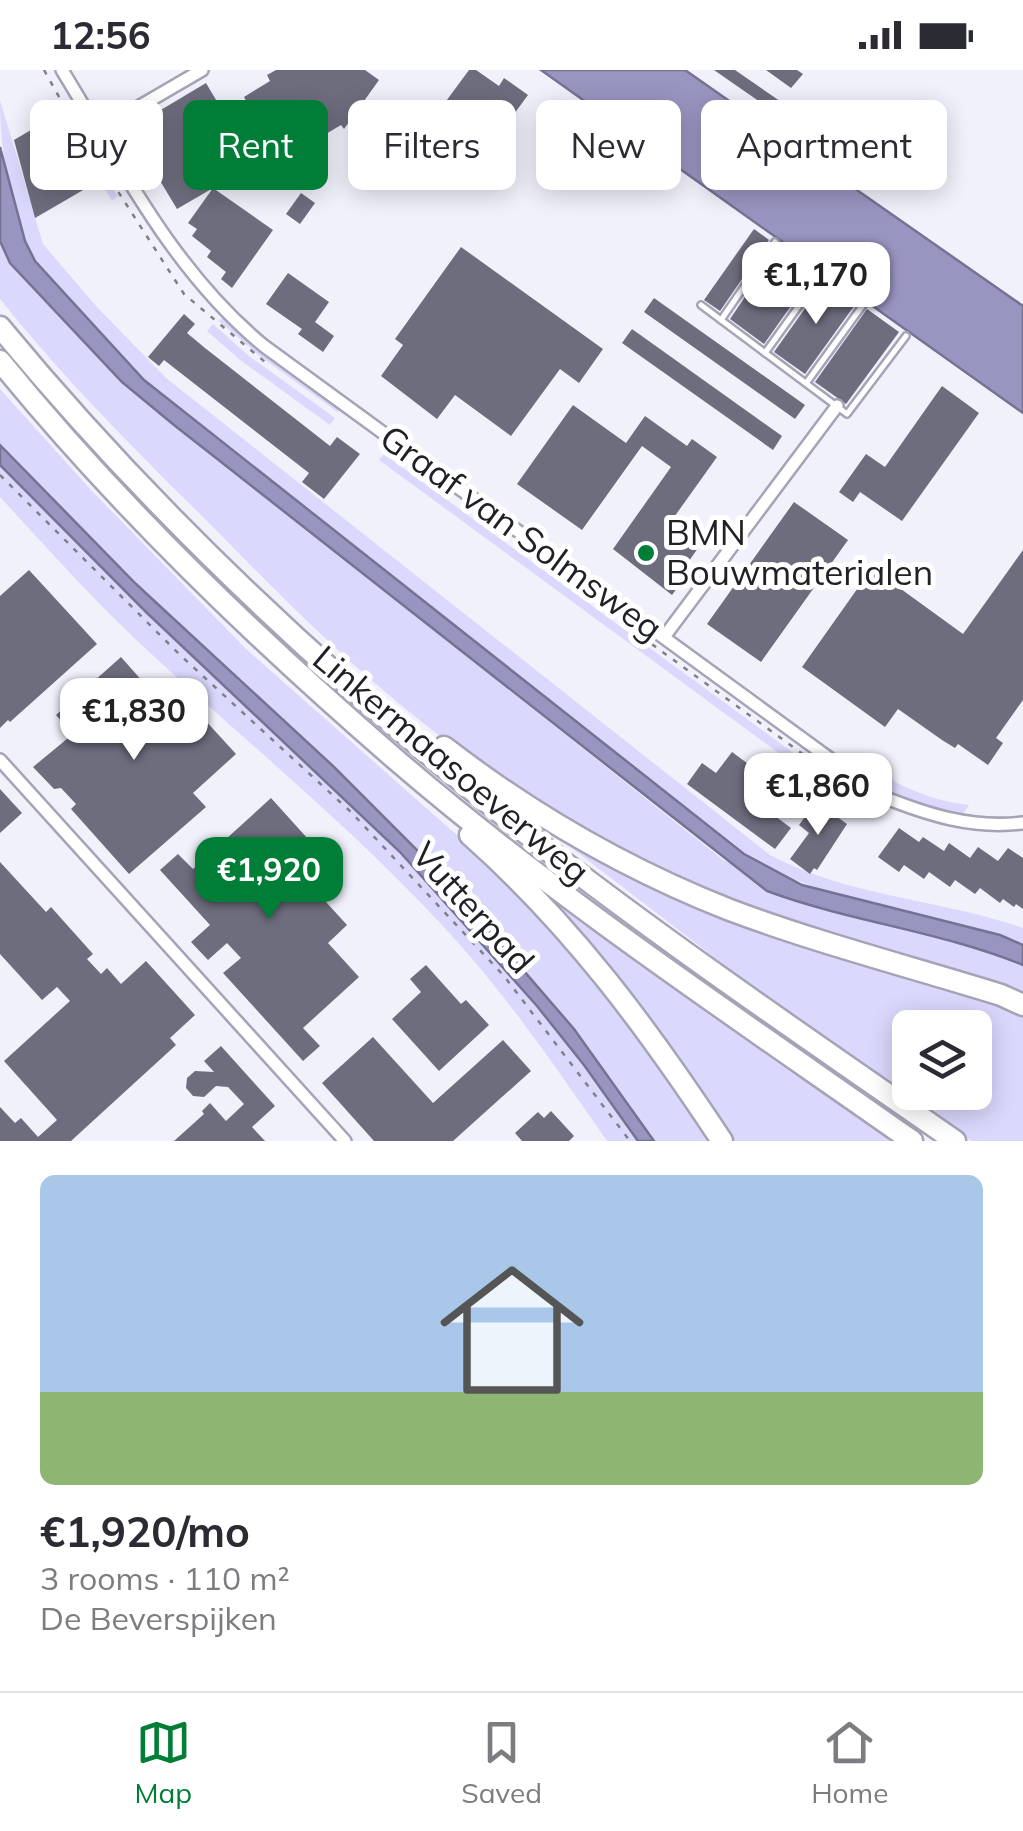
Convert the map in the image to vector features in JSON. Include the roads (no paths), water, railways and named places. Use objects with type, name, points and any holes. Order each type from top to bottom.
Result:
[{"type":"highway","name":"Linkermaasoeverweg","points":[[0,327],[167,511],[350,685],[534,840],[705,966],[955,1141]]},
{"type":"highway","name":"Linkermaasoeverweg","points":[[0,361],[79,452],[233,612],[396,760],[674,974],[912,1141]]},
{"type":"highway","points":[[350,685],[388,704],[528,807],[666,882],[783,928],[1000,994],[1023,1005]]},
{"type":"highway","points":[[396,760],[426,796],[528,890],[600,968],[639,1018],[722,1141]]},
{"type":"street","name":"Graaf van Solmsweg","points":[[62,70],[80,100]]},
{"type":"street","points":[[150,100],[202,70]]},
{"type":"street","name":"Graaf van Solmsweg","points":[[137,190],[184,265],[235,322],[881,796],[925,814],[960,822],[1023,824]]},
{"type":"street","points":[[664,636],[837,406]]},
{"type":"street","points":[[0,760],[345,1141]]},
{"type":"lane","points":[[721,320],[775,242]]},
{"type":"lane","points":[[765,352],[821,275]]},
{"type":"lane","points":[[701,305],[847,414],[906,336]]},
{"type":"lane","points":[[807,382],[862,306]]},
{"type":"place","name":"BMN Bouwmaterialen","points":[[646,553]]}]
